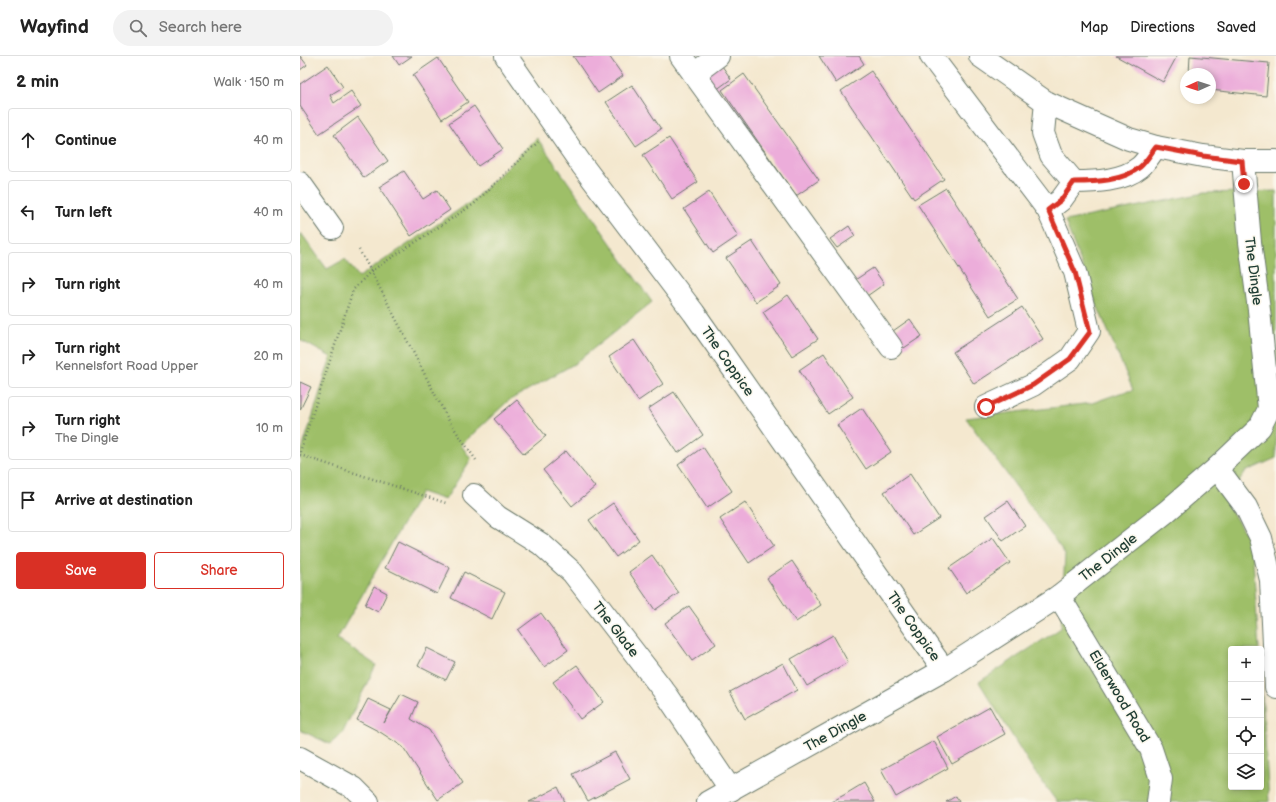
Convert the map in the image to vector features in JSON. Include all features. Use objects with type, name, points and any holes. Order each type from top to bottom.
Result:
[{"type":"street","name":"The Coppice","points":[[506,56],[582,165],[694,313],[944,670]]},
{"type":"street","points":[[681,56],[891,347]]},
{"type":"street","points":[[694,74],[718,56]]},
{"type":"street","points":[[931,56],[1048,210],[1075,272],[1090,332],[1070,359],[1033,385],[986,407]]},
{"type":"street","points":[[980,56],[1046,102],[1122,136],[1156,147],[1203,156],[1242,161],[1276,161]]},
{"type":"street","points":[[1046,102],[1043,133],[1051,155],[1074,182],[1095,182],[1128,175],[1141,166],[1156,147]]},
{"type":"street","name":"The Dingle","points":[[708,802],[944,670],[1059,596],[1166,512],[1260,427],[1269,409],[1242,161]]},
{"type":"street","points":[[1048,210],[1061,200],[1074,182]]},
{"type":"street","points":[[300,183],[332,228]]},
{"type":"street","points":[[1216,468],[1246,507],[1262,538],[1271,580],[1276,688]]},
{"type":"street","name":"The Glade","points":[[474,495],[498,516],[541,544],[572,572],[667,695],[731,790]]},
{"type":"street","name":"Elderwood Road","points":[[1059,596],[1151,749],[1161,778],[1158,802]]},
{"type":"street","points":[[300,758],[354,788],[368,802]]},
{"type":"path","points":[[300,452],[353,290],[371,271],[474,204],[542,138]]},
{"type":"path","points":[[358,248],[449,421],[476,460]]},
{"type":"path","points":[[300,455],[446,504]]},
{"type":"green space","points":[[537,138],[652,302],[574,364],[508,401],[461,445],[471,459],[445,500],[421,492],[337,639],[376,665],[342,734],[330,744],[300,730],[300,456],[331,357],[300,340],[300,234],[301,233],[327,269],[345,259],[359,277],[472,201]]},
{"type":"green space","points":[[1276,191],[1276,458],[1245,472],[1226,503],[1252,544],[1259,646],[1228,646],[1228,790],[1264,790],[1264,724],[1269,802],[1057,802],[1034,771],[979,682],[1061,628],[1065,554],[966,418],[1092,403],[1133,390],[1094,298],[1065,221],[1204,193]]},
{"type":"building","points":[[300,56],[307,65],[300,70]]},
{"type":"building","points":[[393,56],[412,56],[399,65]]},
{"type":"building","points":[[573,56],[609,56],[623,76],[598,93]]},
{"type":"building","points":[[819,56],[859,56],[864,64],[836,83]]},
{"type":"building","points":[[1116,56],[1177,56],[1163,82]]},
{"type":"building","points":[[1190,56],[1269,63],[1266,96],[1216,91],[1216,68],[1189,68]]},
{"type":"building","points":[[438,58],[468,102],[442,119],[413,75]]},
{"type":"building","points":[[720,63],[731,79],[716,90],[705,74]]},
{"type":"building","points":[[328,65],[343,87],[330,95],[334,103],[351,91],[361,106],[319,134],[300,106],[300,84]]},
{"type":"building","points":[[871,71],[944,179],[914,199],[841,91]]},
{"type":"building","points":[[744,74],[819,180],[796,196],[722,90]]},
{"type":"building","points":[[632,85],[661,129],[636,146],[606,102]]},
{"type":"building","points":[[474,106],[503,149],[478,166],[449,123]]},
{"type":"building","points":[[358,117],[388,161],[364,178],[334,135]]},
{"type":"building","points":[[669,138],[698,182],[672,199],[643,155]]},
{"type":"building","points":[[404,171],[423,199],[437,190],[450,210],[411,236],[379,187]]},
{"type":"building","points":[[946,188],[1018,299],[990,316],[918,205]]},
{"type":"building","points":[[709,192],[738,236],[713,253],[684,209]]},
{"type":"building","points":[[849,226],[855,236],[837,248],[830,239]]},
{"type":"building","points":[[752,241],[781,285],[756,302],[726,258]]},
{"type":"building","points":[[873,268],[884,284],[867,296],[855,280]]},
{"type":"building","points":[[788,295],[818,339],[792,356],[763,312]]},
{"type":"building","points":[[1022,307],[1043,339],[974,384],[953,352]]},
{"type":"building","points":[[910,319],[922,336],[904,348],[893,331]]},
{"type":"building","points":[[634,340],[663,384],[638,401],[609,357]]},
{"type":"building","points":[[824,353],[853,397],[828,414],[799,370]]},
{"type":"building","points":[[300,382],[311,387],[300,410]]},
{"type":"building","points":[[674,392],[703,435],[678,453],[648,409]]},
{"type":"building","points":[[517,400],[546,436],[524,454],[494,419]]},
{"type":"building","points":[[862,408],[891,452],[866,469],[837,425]]},
{"type":"building","points":[[703,447],[732,491],[707,508],[678,465]]},
{"type":"building","points":[[566,451],[595,487],[572,506],[543,470]]},
{"type":"building","points":[[910,474],[939,518],[913,535],[884,492]]},
{"type":"building","points":[[1008,501],[1025,526],[1003,541],[986,516]]},
{"type":"building","points":[[745,502],[774,546],[749,563],[720,519]]},
{"type":"building","points":[[613,503],[639,540],[616,557],[589,520]]},
{"type":"building","points":[[993,538],[1010,563],[966,593],[949,568]]},
{"type":"building","points":[[398,542],[450,568],[437,594],[385,568]]},
{"type":"building","points":[[652,555],[679,593],[655,610],[629,572]]},
{"type":"building","points":[[792,561],[821,605],[796,622],[767,578]]},
{"type":"building","points":[[464,572],[505,592],[492,619],[451,598]]},
{"type":"building","points":[[374,586],[387,593],[378,612],[365,605]]},
{"type":"building","points":[[689,606],[716,644],[692,661],[665,623]]},
{"type":"building","points":[[541,613],[568,650],[544,667],[518,630]]},
{"type":"building","points":[[833,635],[848,662],[807,686],[791,659]]},
{"type":"building","points":[[427,648],[455,662],[446,680],[418,666]]},
{"type":"building","points":[[783,663],[797,690],[745,719],[730,692]]},
{"type":"building","points":[[577,665],[604,702],[580,719],[553,682]]},
{"type":"building","points":[[401,694],[418,702],[411,719],[429,730],[463,783],[438,800],[403,747],[380,732],[357,720],[368,699],[391,710],[384,723]]},
{"type":"building","points":[[990,707],[1005,734],[952,764],[937,737]]},
{"type":"building","points":[[934,741],[948,768],[896,797],[881,770]]},
{"type":"building","points":[[615,752],[630,779],[588,801],[573,774]]},
{"type":"building","points":[[864,783],[875,802],[831,802],[844,795]]},
{"type":"building","points":[[558,787],[565,802],[529,802],[537,798]]},
{"type":"building","points":[[956,796],[959,802],[946,802]]},
{"type":"route","points":[[986,407],[1033,385],[1070,359],[1090,332],[1075,272],[1048,210],[1061,200],[1074,182],[1095,182],[1128,175],[1141,166],[1156,147],[1203,156],[1242,161],[1244,184]]}]
